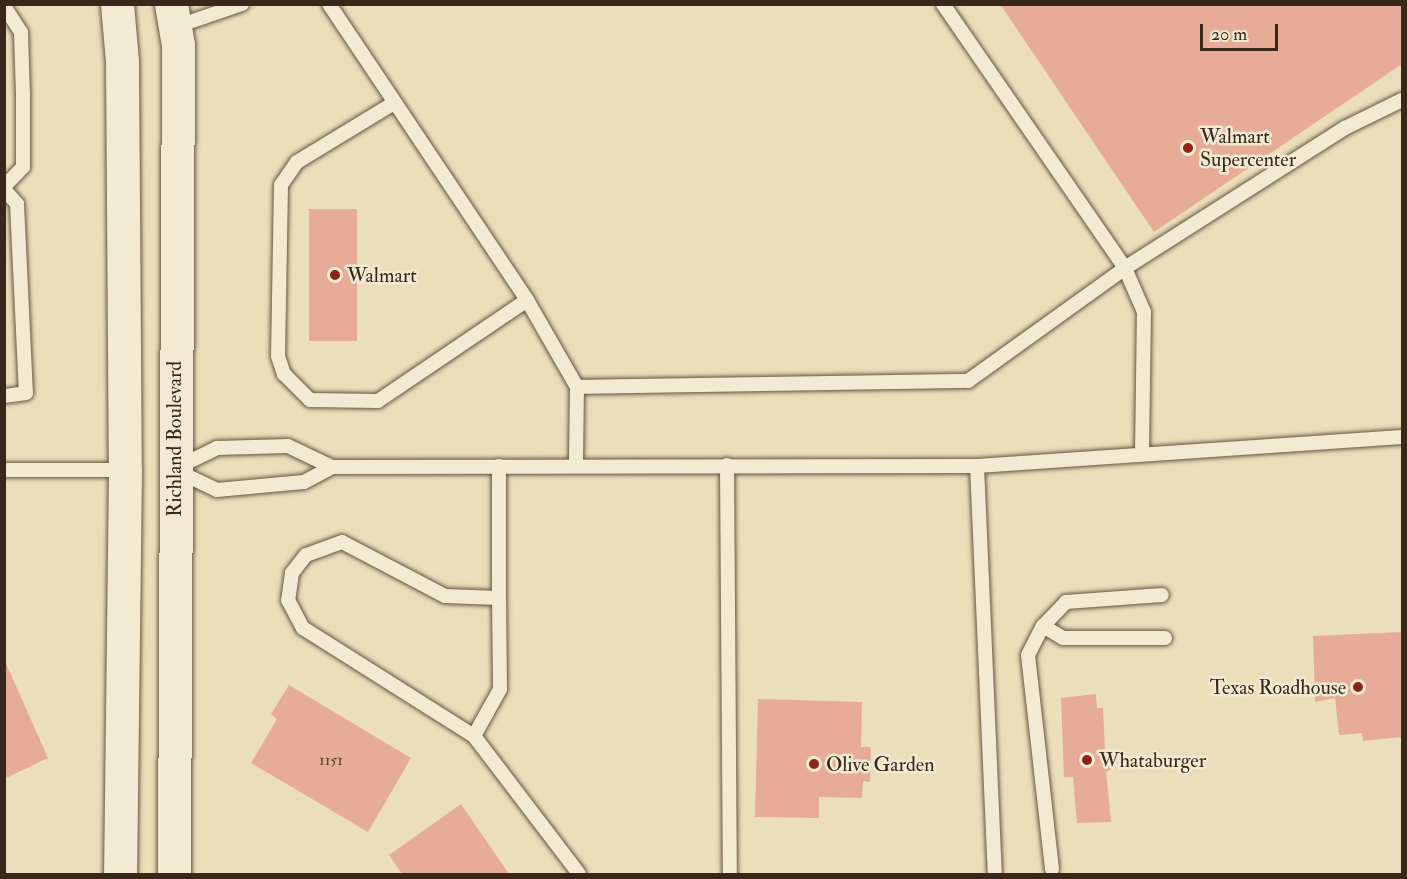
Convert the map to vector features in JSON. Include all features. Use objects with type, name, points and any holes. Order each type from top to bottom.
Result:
[{"type":"street","points":[[117,4],[122,61],[125,470],[120,874]]},
{"type":"street","name":"Richland Boulevard","points":[[173,16],[174,874]]},
{"type":"street","points":[[125,470],[173,470]]},
{"type":"lane","points":[[173,16],[242,4]]},
{"type":"lane","points":[[329,4],[527,300],[577,387],[576,463]]},
{"type":"lane","points":[[943,4],[1125,268],[1144,312],[1142,453]]},
{"type":"lane","points":[[4,6],[21,32],[23,167],[4,188],[17,204],[26,393],[4,396]]},
{"type":"lane","points":[[577,387],[968,381],[1125,268],[1345,128],[1402,100]]},
{"type":"lane","points":[[394,103],[297,162],[281,186],[278,356],[284,374],[310,400],[378,401],[527,300]]},
{"type":"lane","points":[[173,470],[217,448],[288,446],[332,467],[576,463],[977,466],[1402,437]]},
{"type":"lane","points":[[727,465],[730,874]]},
{"type":"lane","points":[[474,735],[500,689],[500,466]]},
{"type":"lane","points":[[977,466],[994,873]]},
{"type":"lane","points":[[173,470],[217,490],[304,482],[332,467]]},
{"type":"lane","points":[[4,470],[125,470]]},
{"type":"lane","points":[[499,598],[445,596],[342,542],[306,555],[288,586],[292,614],[303,628],[474,735],[579,874]]},
{"type":"lane","points":[[1052,869],[1028,655],[1043,626],[1066,602],[1162,595]]},
{"type":"lane","points":[[1043,626],[1063,638],[1165,638]]},
{"type":"building","name":"Walmart Supercenter","points":[[1000,4],[1402,4],[1402,64],[1154,232]]},
{"type":"building","name":"Walmart","points":[[309,209],[357,209],[357,341],[309,341]]},
{"type":"building","name":"Texas Roadhouse","points":[[1402,632],[1402,737],[1363,741],[1362,733],[1339,735],[1335,698],[1315,702],[1313,636]]},
{"type":"building","points":[[4,659],[48,758],[4,779]]},
{"type":"building","points":[[289,685],[411,758],[368,832],[251,763],[277,719],[271,714]]},
{"type":"building","name":"Whataburger","points":[[1096,694],[1097,708],[1103,708],[1105,751],[1111,751],[1111,770],[1106,771],[1111,822],[1077,823],[1073,777],[1064,777],[1061,698]]},
{"type":"building","name":"Olive Garden","points":[[758,699],[862,702],[861,747],[871,747],[870,782],[863,781],[862,798],[819,797],[819,818],[755,817]]},
{"type":"building","points":[[461,804],[509,874],[402,874],[389,855]]},
{"type":"place","name":"Walmart Supercenter","points":[[1188,148]]},
{"type":"place","name":"Walmart","points":[[335,275]]},
{"type":"place","name":"Texas Roadhouse","points":[[1358,687]]},
{"type":"place","name":"Whataburger","points":[[1087,760]]},
{"type":"place","name":"Olive Garden","points":[[814,764]]}]
